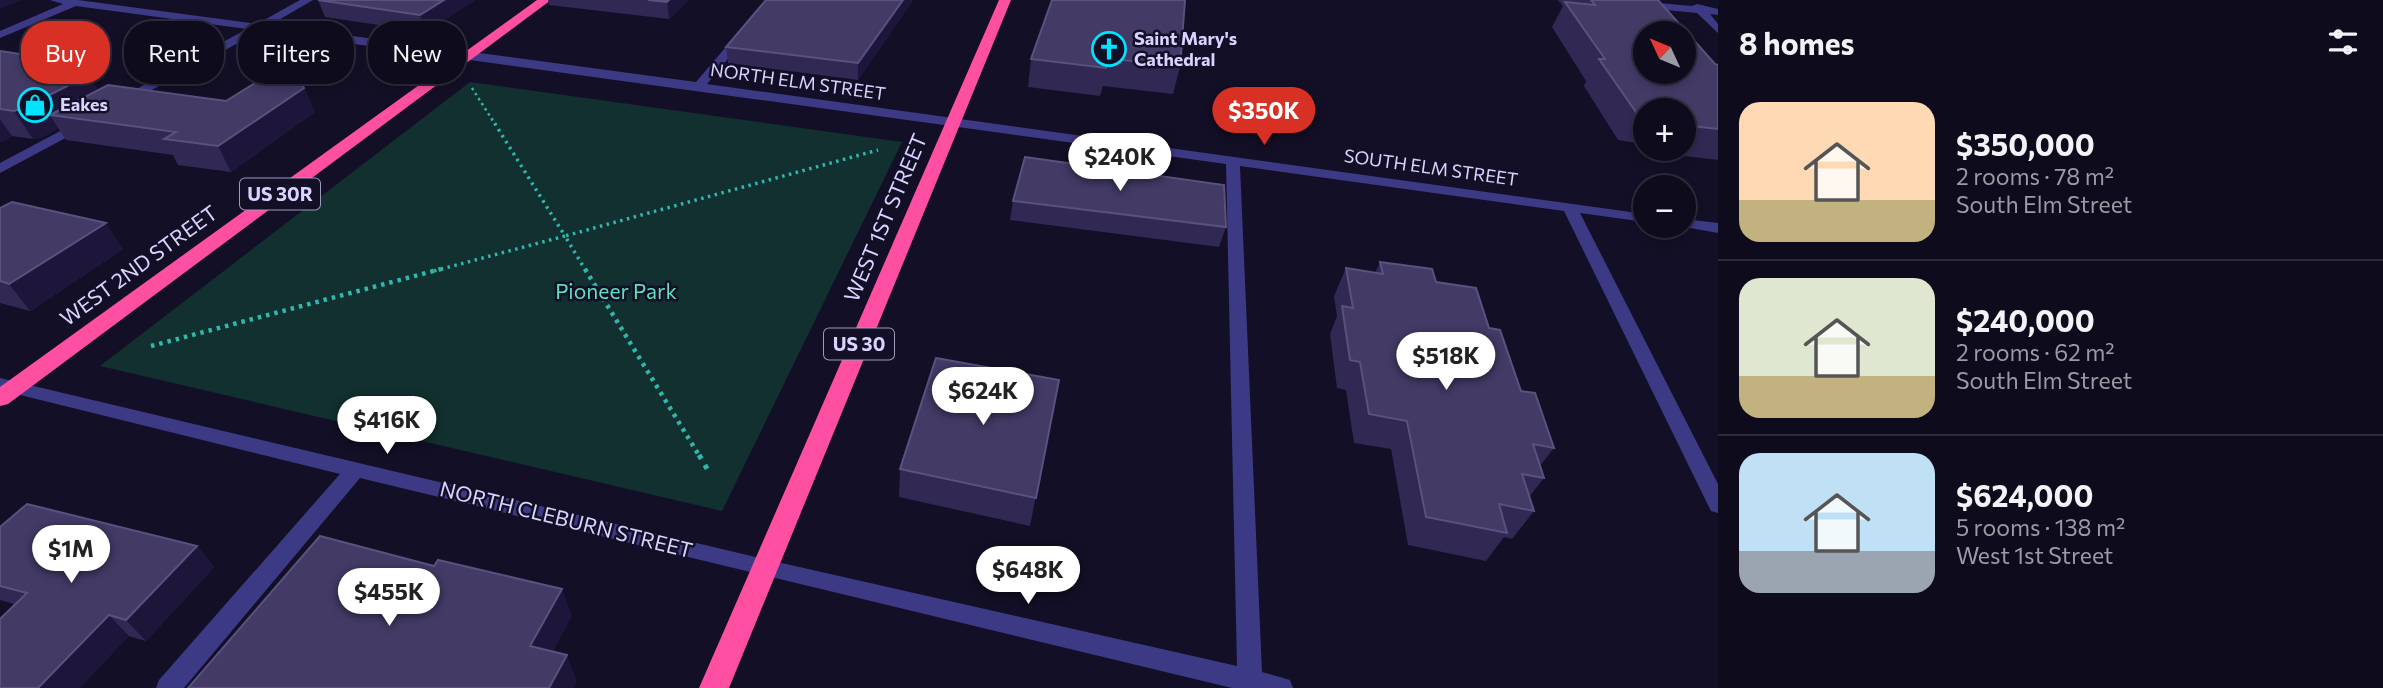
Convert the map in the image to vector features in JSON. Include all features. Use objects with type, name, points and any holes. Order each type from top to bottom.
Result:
[{"type":"highway","name":"WEST 2ND STREET","points":[[5,390],[545,0]]},
{"type":"highway","name":"WEST 1ST STREET","points":[[714,688],[1005,0]]},
{"type":"street","name":"NORTH ELM STREET","points":[[55,0],[238,24]]},
{"type":"street","points":[[270,21],[308,0]]},
{"type":"street","points":[[699,86],[772,0]]},
{"type":"street","points":[[1593,0],[1718,12]]},
{"type":"street","points":[[1690,0],[1718,30]]},
{"type":"street","points":[[0,35],[78,1]]},
{"type":"street","points":[[118,104],[238,38]]},
{"type":"street","name":"NORTH ELM STREET","points":[[354,40],[953,121]]},
{"type":"street","points":[[0,169],[94,117]]},
{"type":"street","name":"SOUTH ELM STREET","points":[[953,121],[1633,216]]},
{"type":"street","points":[[1233,160],[1250,684]]},
{"type":"street","points":[[1570,208],[1718,505]]},
{"type":"street","points":[[1696,225],[1718,228]]},
{"type":"street","name":"NORTH CLEBURN STREET","points":[[5,390],[355,470],[1250,684],[1281,688]]},
{"type":"street","points":[[168,688],[355,470]]},
{"type":"path","points":[[470,55],[472,90],[709,472]]},
{"type":"path","points":[[151,346],[878,150]]},
{"type":"green space","name":"Pioneer Park","points":[[470,82],[902,142],[722,511],[100,366]]},
{"type":"building","points":[[318,0],[444,0],[420,15]]},
{"type":"building","points":[[766,0],[903,0],[858,63],[726,47]]},
{"type":"building","name":"Saint Mary's Cathedral","points":[[1052,0],[1185,0],[1180,67],[1108,58],[1106,68],[1031,59]]},
{"type":"building","points":[[1591,0],[1658,0],[1677,21],[1633,21],[1633,84],[1696,84],[1696,43],[1718,65],[1718,129],[1696,126],[1696,98],[1633,98],[1633,108],[1599,59],[1605,59],[1565,2],[1595,5]]},
{"type":"building","points":[[0,51],[21,54],[21,84],[71,84],[24,108],[14,111],[0,109]]},
{"type":"building","points":[[253,84],[301,84],[304,88],[218,146],[164,139],[176,132],[50,115],[108,85],[226,101]]},
{"type":"building","points":[[1025,157],[1224,185],[1226,227],[1013,201]]},
{"type":"building","points":[[12,202],[106,223],[9,284],[0,281],[0,208]]},
{"type":"building","points":[[1380,262],[1432,269],[1436,282],[1476,288],[1489,328],[1500,330],[1521,391],[1535,393],[1554,448],[1533,444],[1544,478],[1522,474],[1534,511],[1499,504],[1507,533],[1426,517],[1407,421],[1369,414],[1360,362],[1350,360],[1342,306],[1353,308],[1346,268],[1383,274]]},
{"type":"building","points":[[936,358],[1059,380],[1036,498],[900,469]]},
{"type":"building","points":[[27,504],[197,546],[126,620],[109,615],[38,688],[0,688],[0,619],[27,593],[0,586],[0,527]]},
{"type":"building","points":[[320,536],[434,566],[438,560],[562,589],[530,646],[567,655],[549,688],[188,688]]},
{"type":"place","name":"Saint Mary's Cathedral","points":[[1109,49]]},
{"type":"place","name":"Eakes","points":[[35,105]]}]
